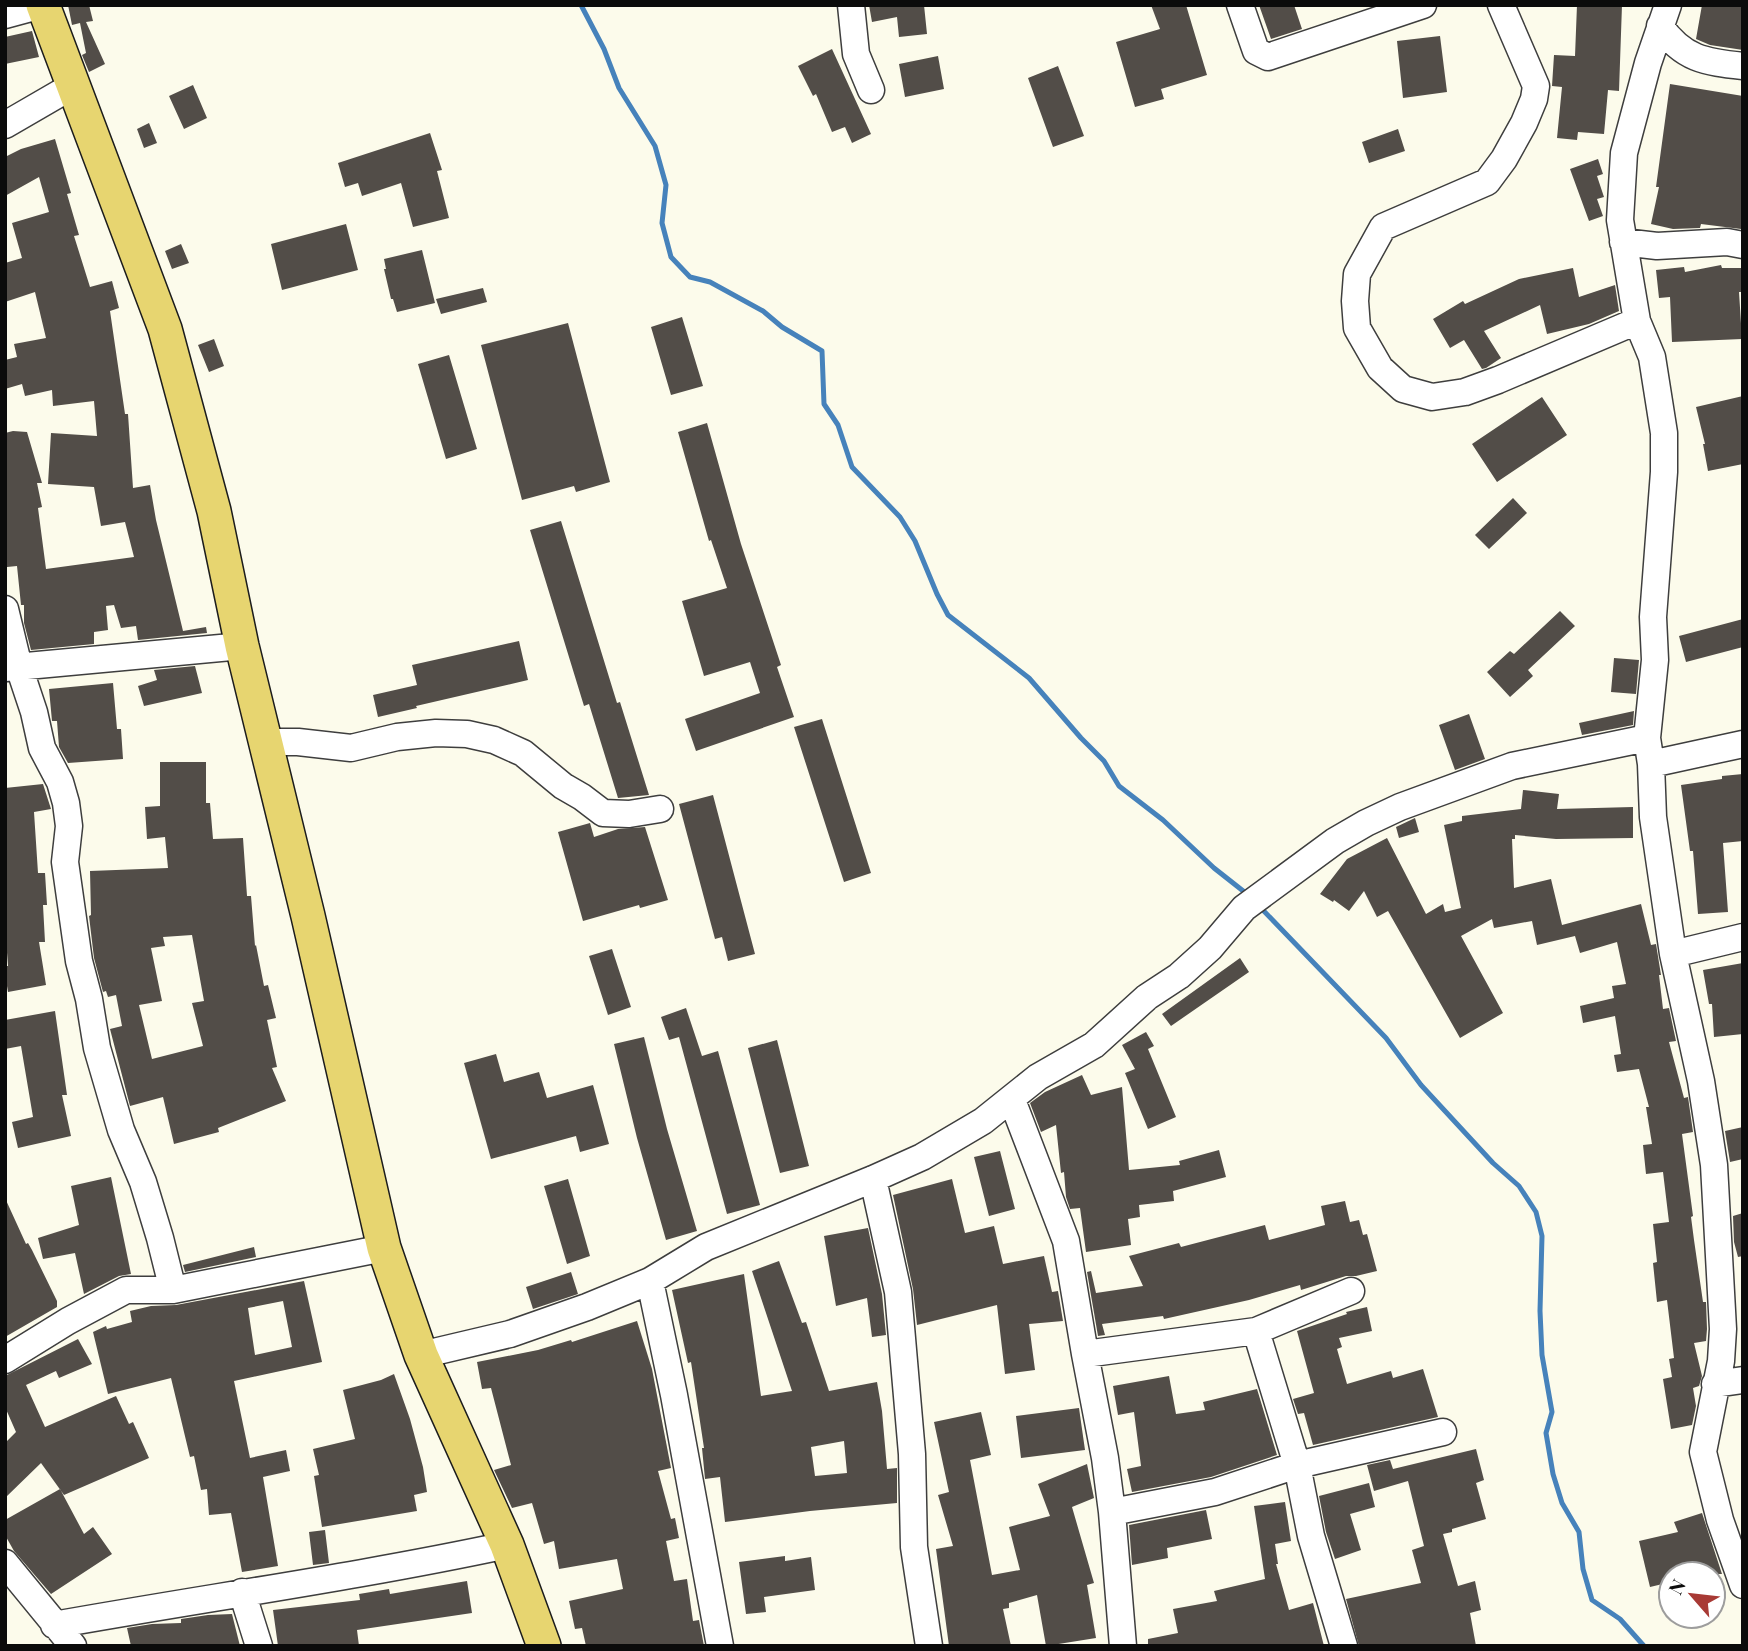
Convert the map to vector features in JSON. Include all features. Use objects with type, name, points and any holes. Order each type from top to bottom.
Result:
[{"type":"main road","points":[[43,5],[165,329],[214,510],[242,646],[308,916],[384,1248],[421,1355],[507,1545],[544,1646]]},
{"type":"street","points":[[5,15],[43,5]]},
{"type":"street","points":[[851,5],[856,54],[872,90]]},
{"type":"street","points":[[1240,5],[1256,51],[1268,57],[1423,5]]},
{"type":"street","points":[[1501,5],[1536,86],[1534,99],[1524,123],[1504,159],[1487,182],[1384,227],[1357,274],[1357,328],[1380,368],[1403,389],[1432,397],[1465,392],[1498,380],[1637,321]]},
{"type":"street","points":[[1664,16],[1670,40],[1690,56],[1717,64],[1743,66]]},
{"type":"street","points":[[1664,16],[1624,153],[1620,220],[1637,321],[1652,357],[1664,433],[1664,472],[1653,617],[1654,673],[1649,751],[1653,817],[1673,954],[1701,1081],[1714,1165],[1723,1329],[1721,1361],[1703,1452],[1720,1520],[1743,1585]]},
{"type":"street","points":[[5,125],[74,85]]},
{"type":"street","points":[[1623,242],[1657,246],[1727,243],[1743,245]]},
{"type":"street","points":[[5,609],[12,667],[34,712],[43,748],[60,782],[66,803],[68,826],[65,862],[79,961],[97,1048],[121,1130],[143,1182],[173,1290]]},
{"type":"street","points":[[12,667],[242,646]]},
{"type":"street","points":[[265,742],[298,742],[351,748],[397,737],[436,733],[467,734],[494,740],[523,753],[563,786],[582,796],[603,813],[629,814],[660,808]]},
{"type":"street","points":[[421,1355],[510,1334],[587,1307],[650,1281],[706,1247],[922,1157],[983,1121],[1038,1077],[1094,1045],[1147,997],[1179,976],[1210,948],[1244,908],[1267,889],[1335,841],[1400,807],[1512,766],[1568,756],[1743,744]]},
{"type":"street","points":[[1673,954],[1743,937]]},
{"type":"street","points":[[1012,1100],[1066,1241],[1105,1458],[1123,1646]]},
{"type":"street","points":[[873,1179],[898,1292],[912,1454],[914,1547],[929,1646]]},
{"type":"street","points":[[5,1360],[68,1321],[126,1290],[173,1290],[384,1248]]},
{"type":"street","points":[[650,1281],[720,1646]]},
{"type":"street","points":[[1085,1354],[1256,1331],[1351,1291]]},
{"type":"street","points":[[1256,1331],[1297,1465],[1311,1536],[1344,1646]]},
{"type":"street","points":[[1715,1384],[1743,1380]]},
{"type":"street","points":[[1112,1512],[1215,1492],[1297,1465],[1443,1432]]},
{"type":"street","points":[[54,1625],[414,1565],[507,1545]]},
{"type":"street","points":[[5,1563],[73,1646]]},
{"type":"street","points":[[242,1592],[258,1646]]},
{"type":"building","points":[[68,5],[89,5],[93,21],[86,22],[105,64],[89,72],[82,55],[86,53],[80,23],[72,25]]},
{"type":"building","points":[[869,5],[924,5],[927,34],[899,37],[897,17],[872,22]]},
{"type":"building","points":[[1151,5],[1186,5],[1207,75],[1161,89],[1164,99],[1135,107],[1116,42],[1160,29]]},
{"type":"building","points":[[1259,5],[1294,5],[1302,29],[1271,39]]},
{"type":"building","points":[[1577,5],[1622,5],[1619,91],[1608,90],[1604,134],[1578,132],[1577,140],[1557,138],[1562,87],[1552,86],[1554,55],[1575,56]]},
{"type":"building","points":[[1702,5],[1743,5],[1743,50],[1710,45],[1696,39]]},
{"type":"building","points":[[32,31],[39,57],[5,64],[5,37]]},
{"type":"building","points":[[1440,36],[1447,92],[1403,98],[1397,41]]},
{"type":"building","points":[[832,49],[871,134],[852,143],[845,127],[832,132],[816,94],[813,96],[798,66]]},
{"type":"building","points":[[938,56],[944,89],[905,97],[899,64]]},
{"type":"building","points":[[1058,66],[1084,136],[1053,147],[1028,78]]},
{"type":"building","points":[[1670,84],[1743,96],[1741,229],[1701,224],[1700,228],[1673,229],[1651,224],[1659,187],[1656,187]]},
{"type":"building","points":[[193,85],[207,118],[184,129],[169,96]]},
{"type":"building","points":[[149,123],[157,143],[144,148],[137,129]]},
{"type":"building","points":[[1398,129],[1405,151],[1369,163],[1362,142]]},
{"type":"building","points":[[430,133],[442,170],[437,171],[449,218],[413,227],[401,183],[362,196],[358,183],[345,187],[338,163]]},
{"type":"building","points":[[55,139],[71,193],[67,194],[79,235],[74,236],[90,287],[112,281],[119,308],[110,311],[125,414],[128,414],[133,488],[150,485],[183,631],[206,627],[207,633],[138,640],[136,626],[121,628],[114,605],[106,606],[108,630],[94,632],[94,644],[31,650],[24,623],[24,605],[21,605],[17,566],[7,567],[5,433],[27,432],[42,483],[37,483],[42,507],[38,508],[46,569],[134,557],[125,522],[101,526],[94,487],[48,484],[51,433],[97,436],[94,401],[53,406],[52,390],[25,396],[22,384],[5,389],[5,360],[17,357],[14,344],[46,338],[35,292],[5,302],[5,263],[22,258],[12,223],[49,212],[39,177],[5,196],[5,157],[21,149]]},
{"type":"building","points":[[1598,159],[1603,174],[1597,176],[1604,197],[1597,199],[1603,216],[1589,221],[1570,169]]},
{"type":"building","points":[[346,224],[358,270],[282,290],[271,244]]},
{"type":"building","points":[[181,244],[189,263],[172,269],[165,251]]},
{"type":"building","points":[[422,250],[435,303],[397,312],[391,299],[384,259]]},
{"type":"building","points":[[1721,265],[1722,268],[1743,268],[1743,292],[1739,292],[1742,339],[1672,342],[1670,297],[1659,298],[1656,270],[1684,267],[1685,272]]},
{"type":"building","points":[[1573,268],[1579,297],[1615,285],[1619,311],[1589,324],[1547,334],[1540,305],[1484,331],[1501,358],[1486,368],[1482,369],[1464,340],[1450,348],[1433,319],[1463,301],[1465,304],[1519,279]]},
{"type":"building","points":[[483,288],[487,302],[441,314],[436,299]]},
{"type":"building","points":[[682,317],[703,386],[671,395],[651,327]]},
{"type":"building","points":[[568,323],[610,482],[576,492],[574,486],[522,500],[481,345]]},
{"type":"building","points":[[214,339],[224,366],[209,372],[198,345]]},
{"type":"building","points":[[449,355],[477,449],[446,459],[418,364]]},
{"type":"building","points":[[1743,396],[1743,464],[1708,471],[1696,407]]},
{"type":"building","points":[[1542,397],[1567,435],[1497,482],[1472,444]]},
{"type":"building","points":[[707,423],[741,544],[781,665],[777,667],[794,717],[696,751],[685,719],[760,693],[750,662],[704,676],[682,601],[727,588],[711,540],[709,541],[678,432]]},
{"type":"building","points":[[1513,498],[1527,513],[1489,549],[1475,535]]},
{"type":"building","points":[[561,521],[617,703],[620,702],[649,795],[618,798],[589,704],[584,706],[530,530]]},
{"type":"building","points":[[1560,611],[1575,626],[1528,670],[1533,676],[1510,697],[1487,672],[1510,651],[1514,654]]},
{"type":"building","points":[[1743,619],[1743,647],[1686,662],[1679,636]]},
{"type":"building","points":[[519,641],[528,680],[378,717],[373,695],[417,685],[412,665]]},
{"type":"building","points":[[1614,658],[1639,660],[1636,694],[1611,692]]},
{"type":"building","points":[[195,666],[202,693],[144,706],[138,686],[157,680],[154,670]]},
{"type":"building","points":[[113,683],[123,759],[68,763],[59,747],[57,721],[52,721],[49,689]]},
{"type":"building","points":[[1634,711],[1633,725],[1582,735],[1579,723]]},
{"type":"building","points":[[1469,714],[1485,759],[1455,770],[1439,725]]},
{"type":"building","points":[[822,719],[871,873],[844,882],[794,727]]},
{"type":"building","points":[[160,762],[206,762],[206,803],[210,803],[213,839],[243,838],[247,896],[251,896],[255,946],[264,986],[268,985],[276,1018],[267,1020],[277,1067],[272,1068],[286,1101],[218,1128],[219,1132],[174,1144],[163,1097],[130,1106],[110,1029],[122,1026],[116,995],[108,997],[106,991],[103,992],[94,958],[89,916],[90,871],[168,868],[165,837],[147,839],[145,807],[160,806]],"holes":[[[192,935],[204,1001],[192,1003],[203,1046],[152,1059],[139,1005],[162,1001],[151,948],[165,946],[163,937]]]},
{"type":"building","points":[[1743,774],[1743,841],[1723,843],[1728,912],[1698,914],[1693,851],[1690,851],[1681,785]]},
{"type":"building","points":[[43,784],[51,809],[34,812],[38,873],[45,873],[45,942],[39,942],[46,985],[8,992],[5,974],[5,966],[8,966],[5,926],[5,788]]},
{"type":"building","points":[[1523,790],[1559,794],[1557,809],[1633,807],[1633,838],[1556,839],[1515,835],[1515,839],[1512,839],[1514,888],[1551,879],[1562,925],[1641,904],[1651,945],[1656,944],[1663,1009],[1669,1008],[1676,1041],[1669,1042],[1684,1098],[1688,1097],[1693,1132],[1682,1134],[1694,1240],[1703,1302],[1706,1302],[1706,1341],[1694,1343],[1702,1376],[1699,1386],[1693,1388],[1696,1406],[1692,1425],[1671,1429],[1663,1379],[1672,1377],[1669,1359],[1674,1358],[1667,1300],[1657,1302],[1653,1224],[1669,1222],[1663,1172],[1646,1174],[1643,1145],[1652,1144],[1646,1107],[1649,1107],[1639,1069],[1617,1072],[1614,1055],[1621,1054],[1615,1016],[1583,1023],[1580,1006],[1614,998],[1612,986],[1626,984],[1617,942],[1580,953],[1575,936],[1537,945],[1532,921],[1494,928],[1492,919],[1461,936],[1503,1013],[1460,1038],[1388,911],[1377,917],[1364,891],[1349,911],[1320,894],[1347,859],[1387,838],[1426,914],[1443,904],[1445,912],[1461,908],[1444,825],[1462,821],[1462,816],[1521,809]]},
{"type":"building","points":[[713,795],[755,954],[728,961],[722,937],[715,939],[679,804]]},
{"type":"building","points":[[1415,818],[1419,832],[1399,838],[1396,827]]},
{"type":"building","points":[[590,823],[594,837],[618,829],[645,827],[668,900],[640,908],[639,905],[583,921],[558,832]]},
{"type":"building","points":[[612,949],[631,1007],[608,1015],[589,956]]},
{"type":"building","points":[[1240,958],[1249,972],[1171,1026],[1162,1014]]},
{"type":"building","points":[[1743,963],[1743,1034],[1714,1037],[1712,1004],[1709,1004],[1703,970]]},
{"type":"building","points":[[686,1008],[702,1056],[718,1051],[760,1205],[727,1214],[679,1037],[669,1040],[661,1017]]},
{"type":"building","points":[[55,1011],[67,1095],[62,1095],[71,1136],[18,1148],[12,1122],[33,1117],[21,1046],[5,1049],[5,1020]]},
{"type":"building","points":[[1146,1032],[1154,1046],[1148,1049],[1176,1117],[1148,1129],[1125,1073],[1135,1069],[1122,1045]]},
{"type":"building","points":[[644,1037],[697,1231],[666,1240],[614,1044]]},
{"type":"building","points":[[777,1040],[809,1166],[780,1173],[748,1048]]},
{"type":"building","points":[[496,1054],[504,1082],[539,1072],[547,1098],[593,1085],[609,1144],[580,1152],[576,1136],[491,1159],[464,1063]]},
{"type":"building","points":[[1082,1075],[1091,1095],[1122,1087],[1129,1170],[1180,1165],[1179,1161],[1219,1150],[1226,1177],[1173,1191],[1174,1201],[1139,1205],[1140,1217],[1128,1219],[1131,1245],[1086,1252],[1080,1208],[1070,1209],[1066,1197],[1056,1125],[1041,1132],[1030,1103],[1045,1092]]},
{"type":"building","points":[[1743,1127],[1743,1159],[1730,1162],[1725,1131]]},
{"type":"building","points":[[1000,1151],[1015,1209],[989,1216],[974,1157]]},
{"type":"building","points":[[111,1177],[131,1274],[119,1276],[84,1294],[75,1253],[43,1259],[38,1238],[79,1225],[71,1186]]},
{"type":"building","points":[[568,1179],[590,1256],[567,1264],[544,1186]]},
{"type":"building","points":[[952,1179],[965,1233],[994,1226],[1003,1264],[1044,1256],[1052,1292],[1058,1291],[1063,1321],[1029,1324],[1035,1370],[1005,1374],[997,1305],[917,1325],[913,1289],[893,1195]]},
{"type":"building","points":[[5,1198],[57,1301],[57,1307],[5,1337]]},
{"type":"building","points":[[1345,1201],[1350,1222],[1359,1220],[1363,1235],[1367,1234],[1377,1271],[1346,1276],[1301,1290],[1300,1285],[1249,1300],[1164,1319],[1163,1316],[1102,1324],[1105,1335],[1098,1336],[1087,1272],[1091,1271],[1096,1293],[1143,1286],[1129,1256],[1179,1243],[1181,1247],[1265,1225],[1269,1240],[1325,1225],[1321,1206]]},
{"type":"building","points":[[1743,1213],[1743,1256],[1738,1257],[1734,1242],[1733,1216]]},
{"type":"building","points":[[868,1228],[882,1294],[886,1335],[872,1337],[867,1298],[836,1306],[824,1236]]},
{"type":"building","points":[[254,1247],[256,1257],[185,1272],[183,1265]]},
{"type":"building","points":[[779,1261],[802,1323],[806,1322],[829,1391],[877,1382],[887,1469],[897,1468],[897,1503],[725,1522],[720,1477],[705,1479],[704,1448],[691,1362],[688,1363],[672,1290],[744,1274],[761,1396],[792,1391],[752,1271]],"holes":[[[844,1441],[847,1473],[815,1476],[811,1447]]]},
{"type":"building","points":[[571,1272],[578,1294],[533,1309],[526,1287]]},
{"type":"building","points":[[304,1281],[322,1362],[234,1381],[250,1458],[286,1450],[290,1471],[263,1477],[278,1566],[242,1572],[231,1513],[209,1515],[207,1489],[201,1490],[194,1456],[190,1457],[171,1378],[108,1394],[93,1332],[106,1326],[107,1329],[132,1322],[130,1311],[151,1306],[176,1305]],"holes":[[[283,1301],[292,1347],[255,1355],[248,1308]]]},
{"type":"building","points":[[1367,1307],[1372,1331],[1339,1338],[1342,1347],[1337,1349],[1347,1384],[1391,1371],[1393,1378],[1423,1369],[1438,1417],[1313,1445],[1304,1413],[1298,1414],[1293,1399],[1314,1393],[1297,1331]]},
{"type":"building","points":[[637,1321],[652,1369],[671,1468],[658,1471],[671,1519],[675,1518],[679,1538],[666,1541],[674,1581],[687,1579],[693,1621],[699,1620],[704,1646],[586,1646],[582,1628],[575,1629],[569,1601],[623,1589],[617,1559],[559,1569],[554,1541],[544,1544],[532,1503],[512,1508],[494,1470],[511,1465],[491,1388],[482,1389],[477,1362],[538,1350],[571,1340],[572,1342]]},
{"type":"building","points":[[78,1339],[92,1364],[59,1378],[56,1371],[26,1385],[45,1427],[116,1396],[129,1424],[133,1422],[149,1458],[64,1495],[41,1463],[5,1498],[5,1443],[16,1432],[5,1407],[5,1376]]},
{"type":"building","points":[[394,1374],[410,1419],[427,1492],[414,1495],[417,1511],[322,1527],[314,1476],[319,1475],[313,1449],[355,1439],[343,1390]]},
{"type":"building","points":[[1169,1376],[1176,1414],[1205,1410],[1203,1402],[1257,1389],[1277,1455],[1211,1477],[1132,1492],[1127,1469],[1141,1466],[1134,1412],[1118,1415],[1113,1386]]},
{"type":"building","points":[[1079,1408],[1085,1450],[1021,1458],[1016,1416]]},
{"type":"building","points":[[981,1412],[991,1455],[970,1460],[992,1575],[1020,1570],[1009,1527],[1050,1516],[1038,1484],[1087,1464],[1094,1498],[1072,1507],[1094,1583],[1087,1585],[1096,1638],[1046,1646],[1037,1595],[1009,1603],[1009,1608],[1003,1609],[1011,1646],[949,1646],[936,1549],[953,1546],[938,1495],[949,1492],[934,1422]]},
{"type":"building","points":[[1476,1449],[1484,1480],[1476,1483],[1486,1519],[1443,1534],[1458,1586],[1475,1581],[1481,1610],[1470,1613],[1476,1646],[1359,1646],[1346,1599],[1421,1583],[1412,1550],[1424,1546],[1408,1481],[1374,1491],[1367,1465],[1390,1460],[1393,1469]]},
{"type":"building","points":[[1369,1483],[1375,1507],[1350,1514],[1361,1550],[1335,1559],[1319,1496]]},
{"type":"building","points":[[60,1489],[84,1534],[93,1527],[112,1554],[51,1594],[14,1551],[5,1535],[5,1520]]},
{"type":"building","points":[[1285,1502],[1291,1541],[1275,1544],[1276,1564],[1289,1610],[1313,1603],[1324,1646],[1148,1646],[1148,1639],[1178,1633],[1173,1609],[1217,1601],[1214,1591],[1265,1579],[1254,1506]]},
{"type":"building","points":[[1206,1510],[1212,1539],[1167,1548],[1168,1558],[1132,1565],[1129,1525]]},
{"type":"building","points":[[1702,1513],[1717,1560],[1657,1560],[1657,1585],[1650,1587],[1639,1541],[1678,1532],[1674,1522]]},
{"type":"building","points":[[325,1530],[329,1563],[313,1565],[309,1532]]},
{"type":"building","points":[[785,1556],[785,1561],[811,1557],[815,1590],[764,1597],[766,1612],[746,1614],[739,1562]]},
{"type":"building","points":[[467,1581],[472,1613],[357,1630],[359,1646],[278,1646],[273,1610],[360,1600],[359,1594],[389,1589],[390,1594]]},
{"type":"building","points":[[232,1614],[240,1646],[131,1646],[127,1628],[181,1623],[181,1619],[208,1615]]},
{"type":"waterway","points":[[581,5],[604,49],[619,88],[655,146],[666,185],[662,223],[671,257],[690,277],[710,282],[763,311],[782,327],[822,351],[824,404],[838,425],[852,467],[900,517],[915,541],[948,615],[1029,678],[1104,761],[1119,786],[1163,820],[1214,868],[1247,894]]},
{"type":"waterway","points":[[1259,906],[1386,1038],[1421,1085],[1493,1163],[1519,1186],[1536,1212],[1542,1236],[1542,1355],[1552,1412],[1546,1433],[1553,1474],[1562,1503],[1579,1532],[1583,1569],[1592,1600],[1620,1619],[1644,1646]]}]
